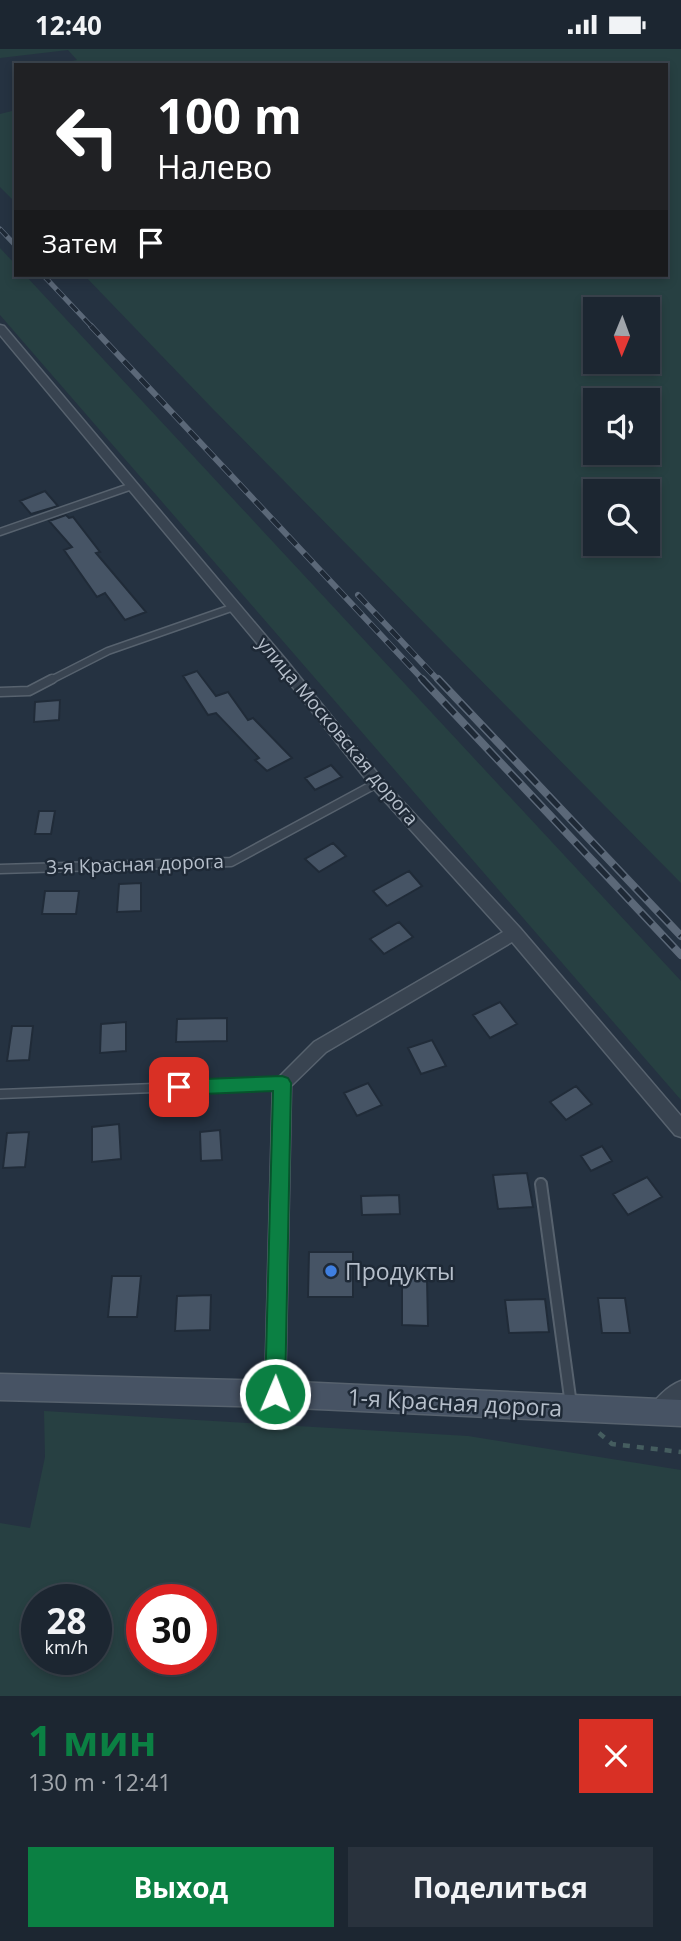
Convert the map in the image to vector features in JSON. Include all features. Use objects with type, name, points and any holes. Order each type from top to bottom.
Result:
[{"type":"main road","name":"1-я Красная дорога","points":[[0,1387],[275,1394],[669,1412]]},
{"type":"street","name":"улица Московская дорога","points":[[0,328],[234,607],[377,783],[514,933],[681,1129]]},
{"type":"street","points":[[275,1394],[282,1083],[320,1047],[514,933]]},
{"type":"street","points":[[669,1412],[681,1391]]},
{"type":"lane","points":[[0,532],[132,487]]},
{"type":"lane","points":[[0,692],[29,691],[108,652],[234,607]]},
{"type":"lane","name":"3-я Красная дорога","points":[[0,869],[231,862],[377,783]]},
{"type":"lane","points":[[0,1094],[282,1083]]},
{"type":"lane","points":[[541,1184],[572,1408]]},
{"type":"path","points":[[572,1408],[612,1444],[681,1452]]},
{"type":"green space","points":[[0,49],[681,49],[681,883],[86,277],[668,277],[668,63],[61,63],[77,60],[68,50],[0,58]]},
{"type":"green space","points":[[14,110],[14,201],[0,187],[0,114]]},
{"type":"green space","points":[[0,248],[14,263],[14,277],[27,277],[681,981],[681,1100],[0,315]]},
{"type":"green space","points":[[44,1411],[468,1436],[681,1470],[681,1696],[0,1696],[0,1523],[30,1528],[45,1457]]},
{"type":"building","points":[[45,491],[58,506],[31,514],[20,501]]},
{"type":"building","points":[[66,515],[73,517],[100,552],[96,553],[146,612],[125,620],[105,593],[97,597],[64,550],[72,547],[49,521]]},
{"type":"building","points":[[197,671],[216,696],[228,692],[248,720],[253,718],[292,758],[267,771],[255,760],[259,758],[216,713],[208,715],[183,676]]},
{"type":"building","points":[[60,700],[59,720],[34,722],[35,702]]},
{"type":"building","points":[[331,765],[342,777],[315,790],[305,778]]},
{"type":"building","points":[[39,811],[55,811],[51,834],[35,834]]},
{"type":"building","points":[[333,843],[346,856],[319,872],[305,859]]},
{"type":"building","points":[[409,871],[422,886],[387,906],[373,891]]},
{"type":"building","points":[[141,883],[141,911],[117,912],[119,884]]},
{"type":"building","points":[[45,891],[79,891],[76,914],[42,914]]},
{"type":"building","points":[[399,922],[413,937],[384,954],[370,939]]},
{"type":"building","points":[[500,1002],[517,1024],[490,1038],[473,1015]]},
{"type":"building","points":[[227,1018],[227,1041],[176,1042],[177,1019]]},
{"type":"building","points":[[126,1022],[126,1051],[100,1053],[101,1024]]},
{"type":"building","points":[[12,1026],[33,1026],[29,1060],[7,1061]]},
{"type":"building","points":[[432,1040],[446,1066],[421,1074],[408,1048]]},
{"type":"building","points":[[368,1083],[382,1105],[357,1116],[344,1093]]},
{"type":"building","points":[[576,1086],[592,1104],[566,1120],[550,1102]]},
{"type":"building","points":[[119,1124],[121,1159],[92,1162],[92,1127]]},
{"type":"building","points":[[220,1130],[222,1160],[201,1161],[200,1132]]},
{"type":"building","points":[[29,1132],[25,1167],[3,1168],[7,1133]]},
{"type":"building","points":[[602,1146],[612,1161],[591,1171],[581,1156]]},
{"type":"building","points":[[527,1173],[533,1207],[498,1209],[493,1175]]},
{"type":"building","points":[[647,1177],[662,1197],[628,1215],[613,1194]]},
{"type":"building","points":[[399,1195],[400,1214],[362,1215],[361,1196]]},
{"type":"building","name":"Продукты","points":[[309,1252],[353,1252],[353,1297],[308,1297]]},
{"type":"building","points":[[112,1276],[141,1276],[137,1317],[108,1317]]},
{"type":"building","points":[[402,1277],[427,1278],[428,1326],[402,1325]]},
{"type":"building","points":[[211,1295],[210,1330],[175,1331],[177,1296]]},
{"type":"building","points":[[598,1298],[625,1298],[630,1333],[602,1333]]},
{"type":"building","points":[[545,1299],[549,1332],[509,1333],[505,1300]]},
{"type":"railway","points":[[0,229],[14,244]]},
{"type":"railway","points":[[45,277],[93,328]]},
{"type":"railway","points":[[91,326],[424,681]]},
{"type":"railway","points":[[358,595],[439,681]]},
{"type":"railway","points":[[422,679],[681,955]]},
{"type":"railway","points":[[438,679],[681,936]]},
{"type":"place","name":"Продукты","points":[[331,1271]]},
{"type":"route","points":[[179,1087],[282,1083],[275,1394]]}]
